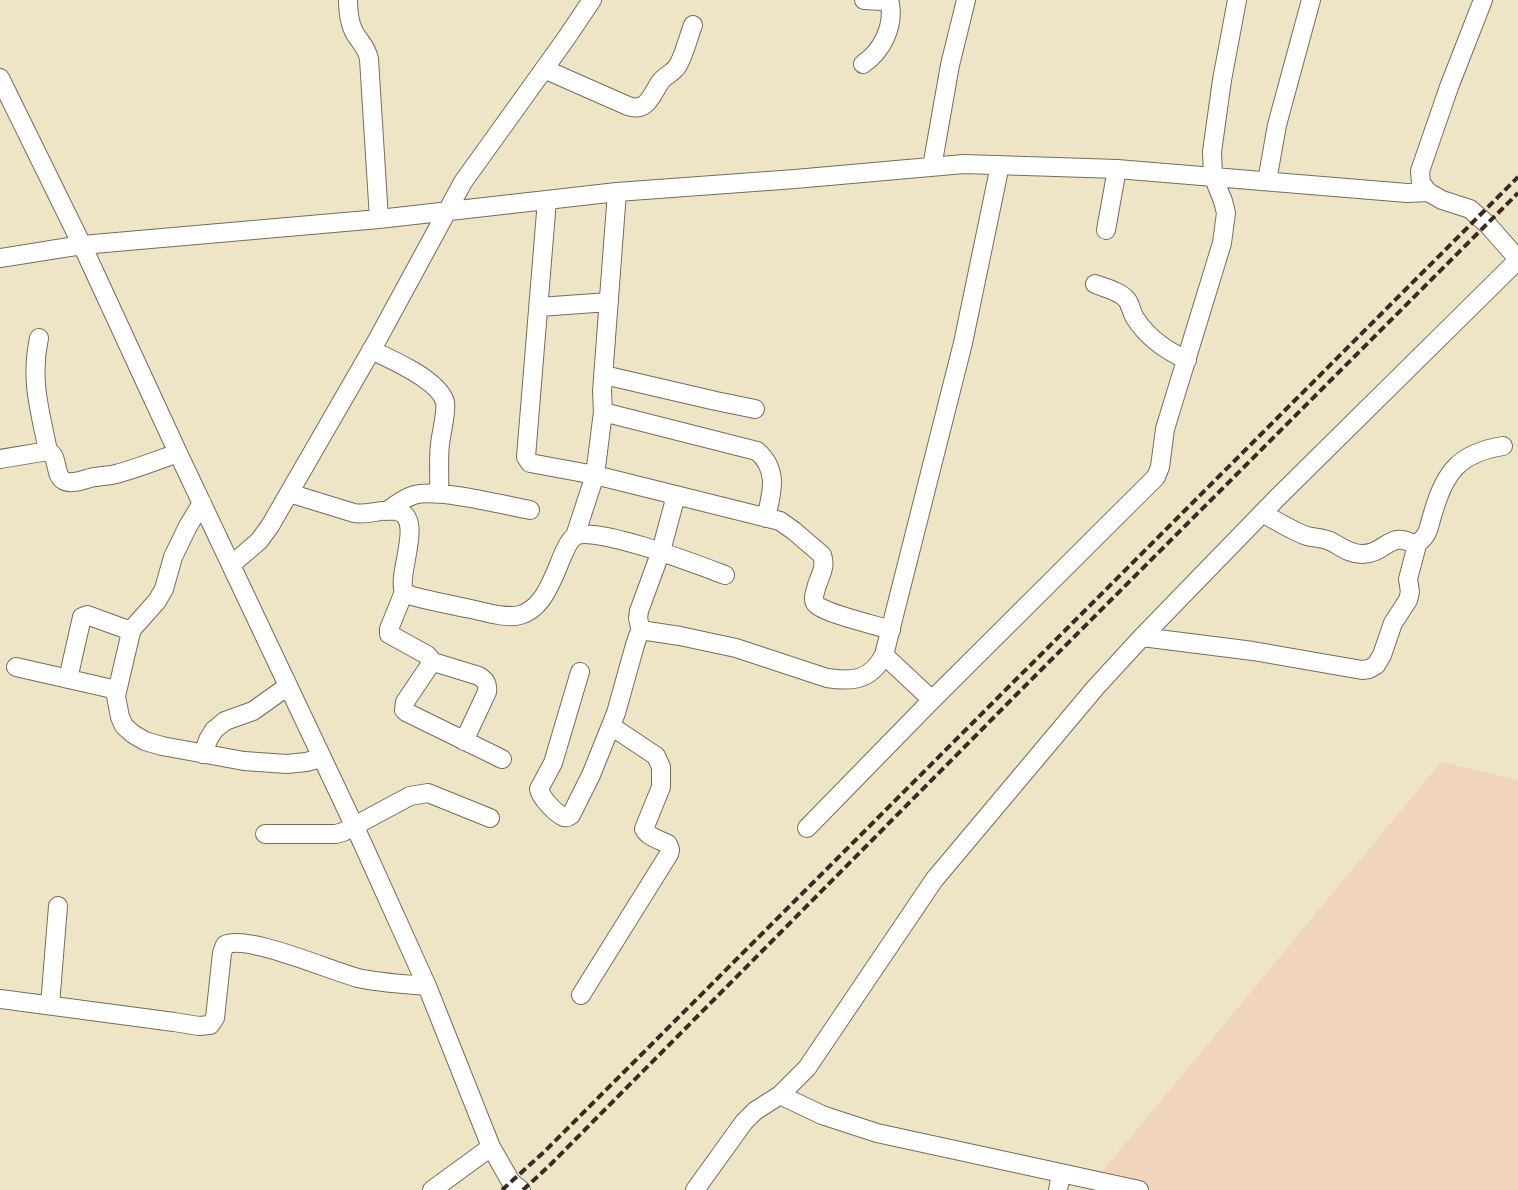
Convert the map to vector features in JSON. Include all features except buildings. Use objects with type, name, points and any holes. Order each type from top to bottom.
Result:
[{"type":"street","points":[[348,0],[351,24],[354,32],[368,51],[370,60],[379,219]]},
{"type":"street","points":[[231,564],[259,541],[270,526],[371,350],[463,182],[592,0]]},
{"type":"street","points":[[863,64],[871,58],[883,42],[888,30],[891,10],[890,4],[887,1],[864,0]]},
{"type":"street","points":[[932,167],[950,65],[966,0]]},
{"type":"street","points":[[807,828],[932,700],[1156,477],[1160,467],[1166,429],[1222,243],[1226,212],[1212,176],[1212,152],[1236,0]]},
{"type":"street","points":[[1267,181],[1278,125],[1311,0]]},
{"type":"street","points":[[695,1190],[744,1122],[755,1111],[780,1094],[807,1068],[934,880],[1096,687],[1262,513],[1518,259],[1488,224],[1470,209],[1442,200],[1428,192],[1421,183],[1420,171],[1449,87],[1483,0]]},
{"type":"street","points":[[544,69],[628,106],[639,108],[645,106],[660,82],[676,68],[693,24]]},
{"type":"street","points":[[0,78],[82,245],[354,826],[427,986],[491,1147],[511,1182],[521,1190]]},
{"type":"street","points":[[0,258],[82,245],[379,219],[617,192],[795,180],[964,164],[1117,170],[1212,176],[1407,193],[1428,192]]},
{"type":"street","points":[[641,632],[680,636],[736,648],[827,678],[842,681],[861,678],[880,663],[891,630],[963,343],[1000,165]]},
{"type":"street","points":[[1106,230],[1117,170]]},
{"type":"street","points":[[404,592],[412,596],[511,616],[529,611],[545,595],[570,541],[575,536],[595,475],[603,412],[617,192]]},
{"type":"street","points":[[547,200],[526,457],[530,463],[595,475],[780,521],[822,555],[824,567],[814,597],[814,602],[820,608],[891,630]]},
{"type":"street","points":[[1095,284],[1114,291],[1127,299],[1137,321],[1150,335],[1172,354],[1187,360]]},
{"type":"street","points":[[539,308],[609,302]]},
{"type":"street","points":[[39,338],[35,370],[36,393],[48,451]]},
{"type":"street","points":[[371,350],[420,375],[443,398],[445,407],[440,445],[439,494]]},
{"type":"street","points":[[604,376],[755,409]]},
{"type":"street","points":[[603,412],[757,451],[768,463],[772,473],[766,518]]},
{"type":"street","points":[[1415,545],[1428,533],[1435,504],[1450,473],[1465,458],[1484,450],[1503,446]]},
{"type":"street","points":[[0,460],[48,451],[53,454],[62,480],[67,482],[115,474],[178,453]]},
{"type":"street","points":[[289,493],[354,513],[361,514],[378,510],[401,512],[407,520],[410,536],[402,583],[404,592],[389,629],[389,634],[427,655],[430,661],[430,664],[405,702],[404,710],[502,759]]},
{"type":"street","points":[[387,511],[413,495],[420,494],[448,495],[530,510]]},
{"type":"street","points":[[580,672],[553,763],[539,789],[542,798],[564,817],[572,814],[591,775],[616,713],[634,645],[641,632],[638,618],[639,611],[661,552],[674,503],[673,498],[669,494]]},
{"type":"street","points":[[202,503],[188,526],[174,556],[164,589],[157,601],[131,632],[117,690],[117,706],[124,726],[145,741],[244,761],[287,764],[322,758]]},
{"type":"street","points":[[1262,513],[1306,536],[1324,539],[1351,553],[1362,554],[1378,551],[1397,539],[1404,539],[1415,545]]},
{"type":"street","points":[[575,536],[583,534],[614,538],[661,552],[725,575]]},
{"type":"street","points":[[1142,637],[1253,652],[1362,670],[1369,669],[1376,665],[1382,655],[1393,623],[1409,598],[1408,580],[1416,549],[1415,545]]},
{"type":"street","points":[[68,678],[82,617],[87,615],[131,632]]},
{"type":"street","points":[[884,655],[932,700]]},
{"type":"street","points":[[430,661],[479,676],[488,685],[487,692],[464,741]]},
{"type":"street","points":[[16,667],[117,690]]},
{"type":"street","points":[[203,754],[214,730],[230,719],[253,711],[288,686]]},
{"type":"street","points":[[581,995],[670,850],[668,844],[649,835],[644,829],[661,787],[661,767],[656,756],[611,726]]},
{"type":"street","points":[[265,834],[330,835],[343,832],[410,796],[428,793],[490,818]]},
{"type":"street","points":[[50,1005],[58,906]]},
{"type":"street","points":[[0,999],[199,1026],[210,1025],[215,1018],[222,953],[225,945],[230,943],[276,950],[358,978],[427,986]]},
{"type":"street","points":[[780,1094],[822,1115],[877,1133],[1016,1162],[1059,1182],[1139,1190]]},
{"type":"street","points":[[432,1190],[491,1147]]},
{"type":"shaded area","points":[[1441,762],[1518,780],[1518,1190],[1087,1190]]},
{"type":"railway","points":[[502,1190],[544,1152],[1518,177]]},
{"type":"railway","points":[[523,1190],[1518,193]]}]
